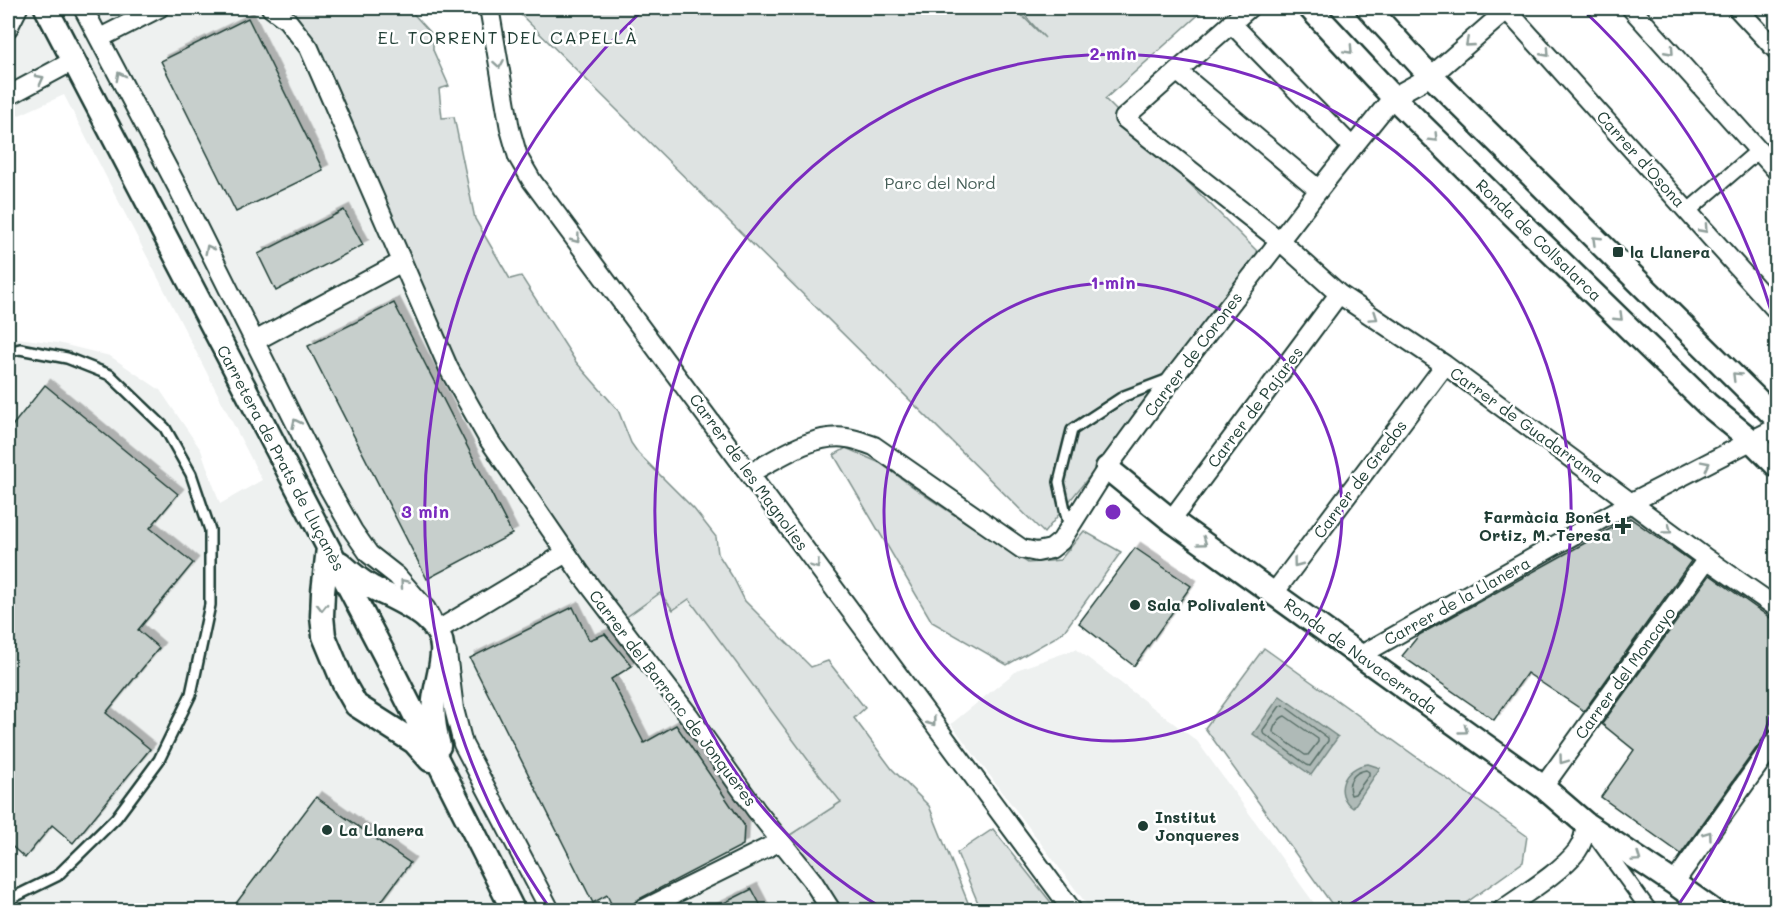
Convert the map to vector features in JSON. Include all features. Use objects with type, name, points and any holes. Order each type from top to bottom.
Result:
[{"type":"street","points":[[8,28],[18,8]]},
{"type":"street","name":"Carretera de Prats de Lluçanès","points":[[46,8],[415,715],[513,910]]},
{"type":"street","name":"Carretera de Prats de Lluçanès","points":[[83,8],[179,190],[323,478],[353,531],[369,554],[398,576],[426,609],[442,635],[446,643],[454,709],[463,744],[550,910]]},
{"type":"street","points":[[100,38],[159,8]]},
{"type":"street","name":"Carrer del Barranc de Jonqueres","points":[[271,8],[287,20],[309,48],[449,369],[489,440],[566,553],[690,717],[756,810],[812,880],[831,910]]},
{"type":"street","name":"Carrer de les Magnolies","points":[[487,8],[490,13],[510,129],[518,157],[532,181],[1072,910]]},
{"type":"street","points":[[1249,8],[1124,118],[1280,241]]},
{"type":"street","name":"Ronda de Collsalarca","points":[[1310,8],[1392,97],[1707,404],[1752,441],[1776,465]]},
{"type":"street","points":[[1368,8],[1431,76],[1776,418]]},
{"type":"street","points":[[1392,97],[1431,76],[1507,8]]},
{"type":"street","name":"Carrer d'Osona","points":[[1507,8],[1776,310]]},
{"type":"street","points":[[1631,8],[1776,170]]},
{"type":"street","points":[[1737,8],[1776,50]]},
{"type":"street","points":[[1231,23],[1352,147]]},
{"type":"street","points":[[8,96],[73,61]]},
{"type":"street","points":[[1177,71],[1319,190]]},
{"type":"street","name":"Carrer de Corones","points":[[1107,468],[1173,378],[1392,97]]},
{"type":"street","points":[[1688,211],[1759,150]]},
{"type":"street","name":"Carrer de Guadarrama","points":[[1280,241],[1339,294],[1445,365],[1707,559],[1776,607]]},
{"type":"street","points":[[255,341],[402,262]]},
{"type":"street","name":"Carrer de Pajares","points":[[1172,519],[1339,294]]},
{"type":"street","name":"Carrer de Gredos","points":[[1274,593],[1445,365]]},
{"type":"street","name":"Carrer de la Llanera","points":[[1361,655],[1632,502],[1776,428]]},
{"type":"street","points":[[750,473],[801,447],[824,439],[844,438],[874,446],[1022,549],[1037,552],[1051,549],[1061,541],[1107,468]]},
{"type":"street","name":"Ronda de Navacerrada","points":[[1107,468],[1172,519],[1543,787],[1586,824],[1712,910]]},
{"type":"street","points":[[328,549],[355,577],[418,613],[438,630],[443,647],[434,701],[434,726],[449,782]]},
{"type":"street","points":[[328,549],[323,592],[324,636],[344,684],[356,705],[414,742],[449,782]]},
{"type":"street","points":[[438,630],[566,553]]},
{"type":"street","name":"Carrer del Moncayo","points":[[1543,787],[1707,559]]},
{"type":"street","points":[[366,712],[400,719],[415,715],[426,704],[441,667]]},
{"type":"street","points":[[1674,883],[1776,740]]},
{"type":"street","points":[[1502,910],[1559,868],[1576,852],[1581,844],[1586,824]]},
{"type":"street","points":[[1586,824],[1649,910]]},
{"type":"street","points":[[642,910],[781,841]]},
{"type":"lane","points":[[8,352],[20,349],[67,358],[110,375],[165,428],[191,474],[210,530],[210,605],[191,694],[159,760],[116,818],[57,876],[8,900]]},
{"type":"lane","points":[[1069,530],[1059,482],[1072,430],[1124,396],[1173,378]]},
{"type":"shaded area","points":[[8,8],[271,8],[287,20],[660,593],[689,599],[841,803],[788,837],[815,867],[842,910],[8,910],[8,337],[58,343],[110,356],[160,390],[201,450],[220,504],[262,480],[64,95],[8,120]]},
{"type":"shaded area","name":"Institut Jonqueres","points":[[1076,649],[1197,741],[1319,910],[1091,910],[951,724],[1019,669]]},
{"type":"green space","points":[[271,8],[408,8],[433,35],[433,50],[449,86],[439,89],[442,118],[454,117],[475,219],[510,279],[521,276],[576,362],[618,410],[631,443],[638,453],[694,509],[716,537],[718,554],[745,601],[811,667],[828,661],[865,708],[854,718],[892,769],[929,806],[971,910],[842,910],[815,867],[787,837],[841,802],[689,599],[673,610],[660,593],[618,623],[489,440],[309,48]]},
{"type":"green space","name":"Parc del Nord","points":[[519,8],[1014,8],[1045,38],[1018,8],[1206,8],[1105,99],[1264,258],[1044,533],[517,11]]},
{"type":"green space","points":[[846,448],[880,463],[927,497],[1028,563],[1060,560],[1084,531],[1121,552],[1065,630],[1007,665],[932,622],[834,455]]},
{"type":"green space","points":[[1264,648],[1527,836],[1523,862],[1456,910],[1336,910],[1205,728]]},
{"type":"green space","points":[[993,829],[1057,910],[981,910],[957,853]]},
{"type":"water","points":[[1280,696],[1338,737],[1311,775],[1253,734]]},
{"type":"water","points":[[1368,764],[1380,768],[1353,808],[1343,795],[1344,782],[1353,770]]},
{"type":"building","points":[[248,18],[323,170],[236,212],[161,61]]},
{"type":"building","points":[[344,210],[363,245],[276,291],[258,254]]},
{"type":"building","points":[[394,303],[512,534],[427,579],[308,346]]},
{"type":"building","points":[[45,385],[178,494],[150,528],[193,563],[138,630],[159,648],[106,713],[150,749],[73,843],[52,825],[25,858],[8,843],[8,431]]},
{"type":"building","points":[[1630,518],[1691,561],[1584,711],[1527,673],[1494,720],[1402,656],[1419,635]]},
{"type":"building","name":"Sala Polivalent","points":[[1135,548],[1191,586],[1134,666],[1079,623]]},
{"type":"building","points":[[1710,575],[1776,622],[1776,725],[1767,733],[1681,854],[1601,797],[1634,750],[1602,724]]},
{"type":"building","points":[[573,607],[589,640],[605,634],[632,666],[611,679],[644,743],[676,725],[744,825],[743,845],[622,910],[614,910],[607,895],[593,903],[470,658]]},
{"type":"building","name":"La Llanera","points":[[316,797],[410,863],[375,910],[231,910]]},
{"type":"building","points":[[752,889],[763,910],[710,910]]},
{"type":"place","name":"la Llanera","points":[[1618,252]]},
{"type":"place","name":"Farmàcia Bonet Ortiz, M. Teresa","points":[[1623,526]]},
{"type":"place","name":"Sala Polivalent","points":[[1135,605]]},
{"type":"place","name":"Institut Jonqueres","points":[[1143,826]]},
{"type":"place","name":"La Llanera","points":[[327,830]]},
{"type":"district","name":"EL TORRENT DEL CAPELLÀ","points":[[508,38]]}]
